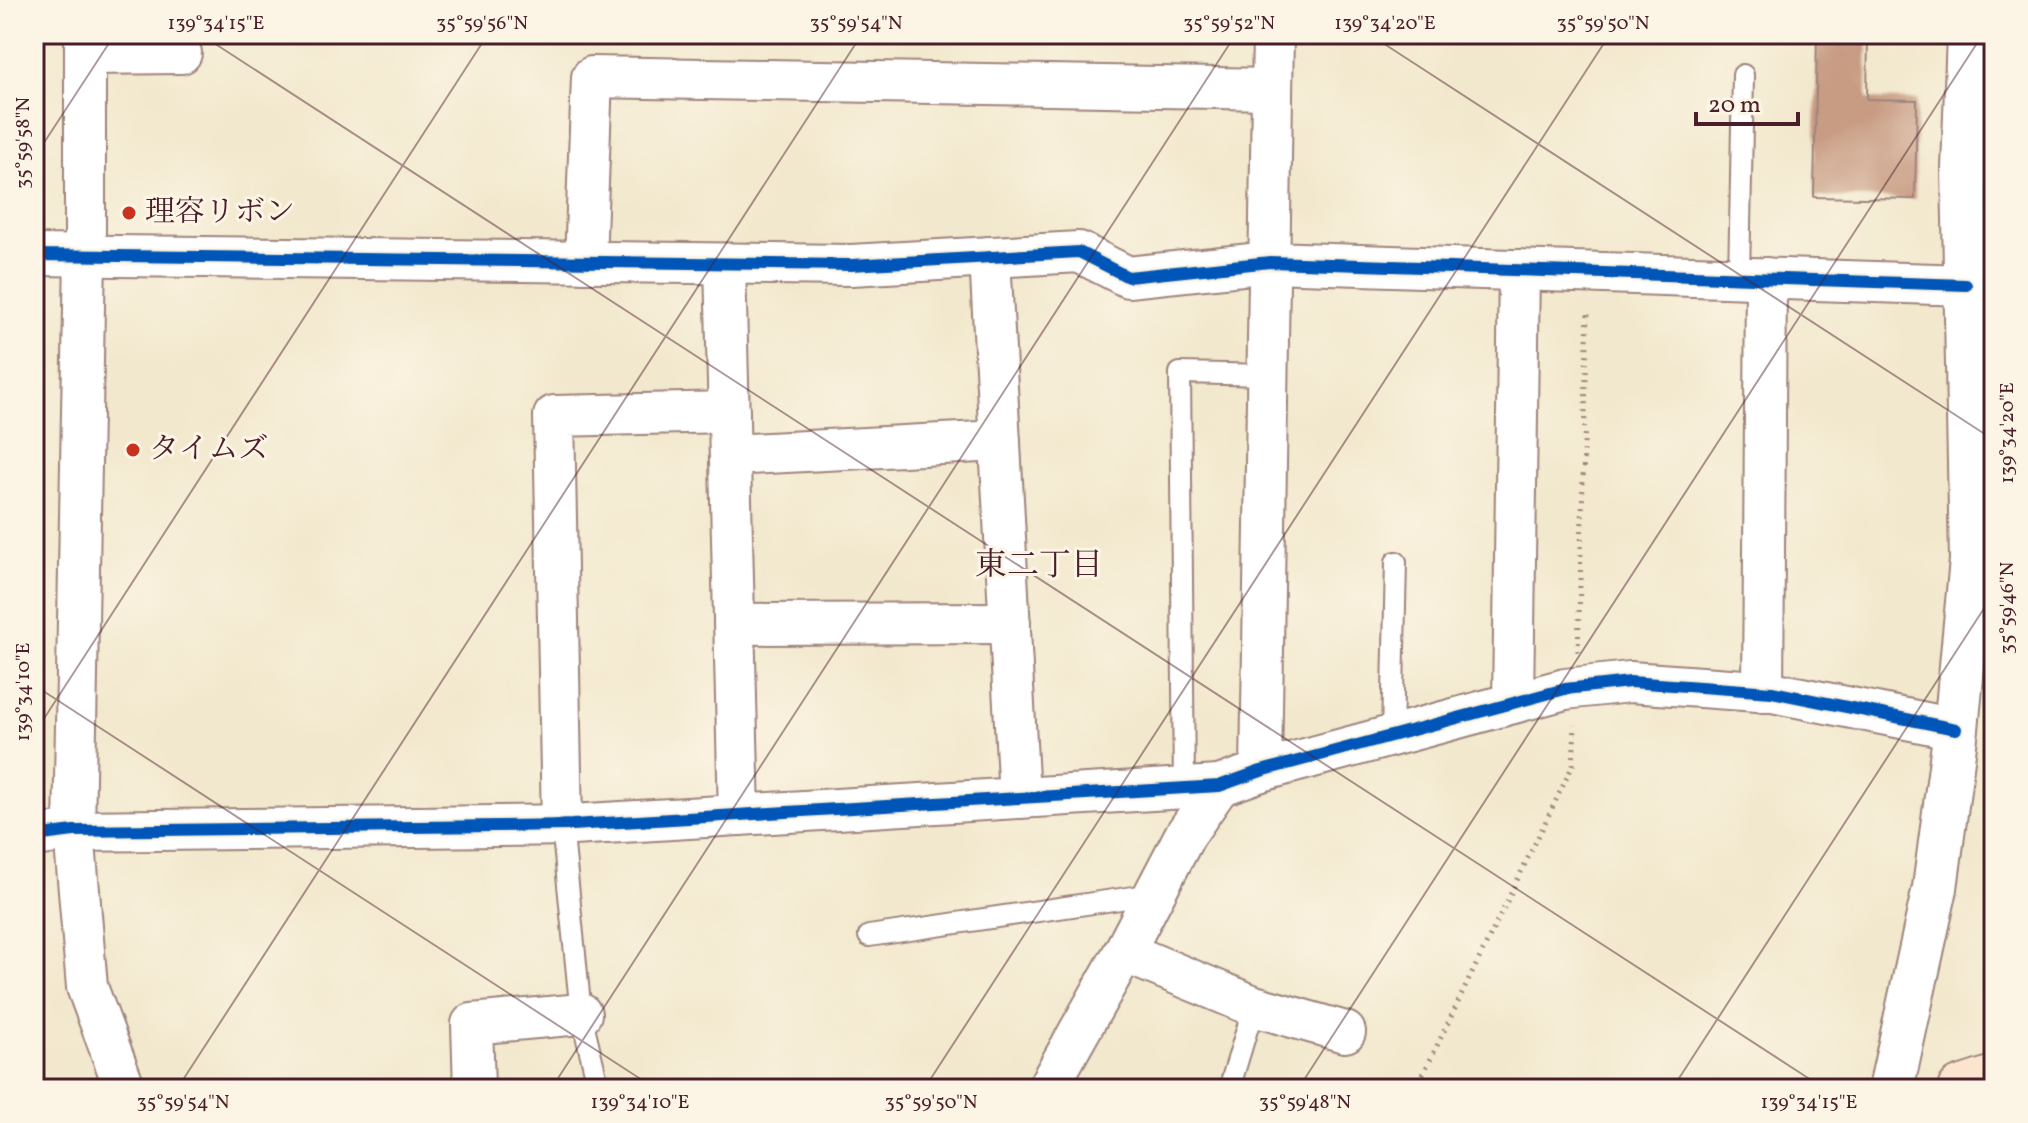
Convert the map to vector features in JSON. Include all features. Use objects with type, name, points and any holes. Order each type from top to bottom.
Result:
[{"type":"main road","points":[[1960,1089],[1994,1078]]},
{"type":"street","points":[[1261,771],[1273,34]]},
{"type":"street","points":[[1891,1089],[1935,888],[1983,559],[1982,401],[1966,285],[1979,168],[1969,34]]},
{"type":"street","points":[[125,1089],[87,987],[74,831],[85,255],[85,44],[181,53]]},
{"type":"street","points":[[585,262],[592,77],[1272,89]]},
{"type":"street","points":[[34,255],[851,265],[1079,252],[1128,277],[1270,262],[1966,285]]},
{"type":"street","points":[[990,257],[1019,798]]},
{"type":"street","points":[[725,264],[739,815]]},
{"type":"street","points":[[1513,703],[1519,270]]},
{"type":"street","points":[[1753,278],[1763,692]]},
{"type":"street","points":[[562,825],[554,416],[729,412]]},
{"type":"street","points":[[730,455],[1000,441]]},
{"type":"street","points":[[734,624],[1010,623]]},
{"type":"street","points":[[34,836],[74,831],[562,825],[1201,787],[1565,689],[1630,682],[1763,692],[1956,729]]},
{"type":"street","points":[[1047,1089],[1185,835],[1201,787]]},
{"type":"street","points":[[1124,952],[1254,1006],[1345,1032]]},
{"type":"street","points":[[474,1089],[472,1024],[581,1014]]},
{"type":"lane","points":[[1743,75],[1753,278]]},
{"type":"lane","points":[[1201,787],[1180,373],[1268,375]]},
{"type":"lane","points":[[1392,736],[1396,562]]},
{"type":"lane","points":[[562,825],[581,1014],[599,1089]]},
{"type":"lane","points":[[869,936],[1154,894]]},
{"type":"lane","points":[[1229,1089],[1254,1006]]},
{"type":"path","points":[[1416,1089],[1573,765],[1589,273]]},
{"type":"building","points":[[1817,34],[1868,34],[1867,99],[1917,100],[1915,199],[1814,197]]},
{"type":"cycle path","points":[[34,255],[851,265],[1079,252],[1128,277],[1270,262],[1966,285]]},
{"type":"cycle path","points":[[34,836],[74,831],[572,825],[1219,786],[1261,771],[1565,689],[1630,682],[1772,692],[1956,729]]},
{"type":"place","name":"理容リボン","points":[[129,213]]},
{"type":"place","name":"タイムズ","points":[[133,450]]},
{"type":"district","name":"東二丁目","points":[[1039,567]]}]
